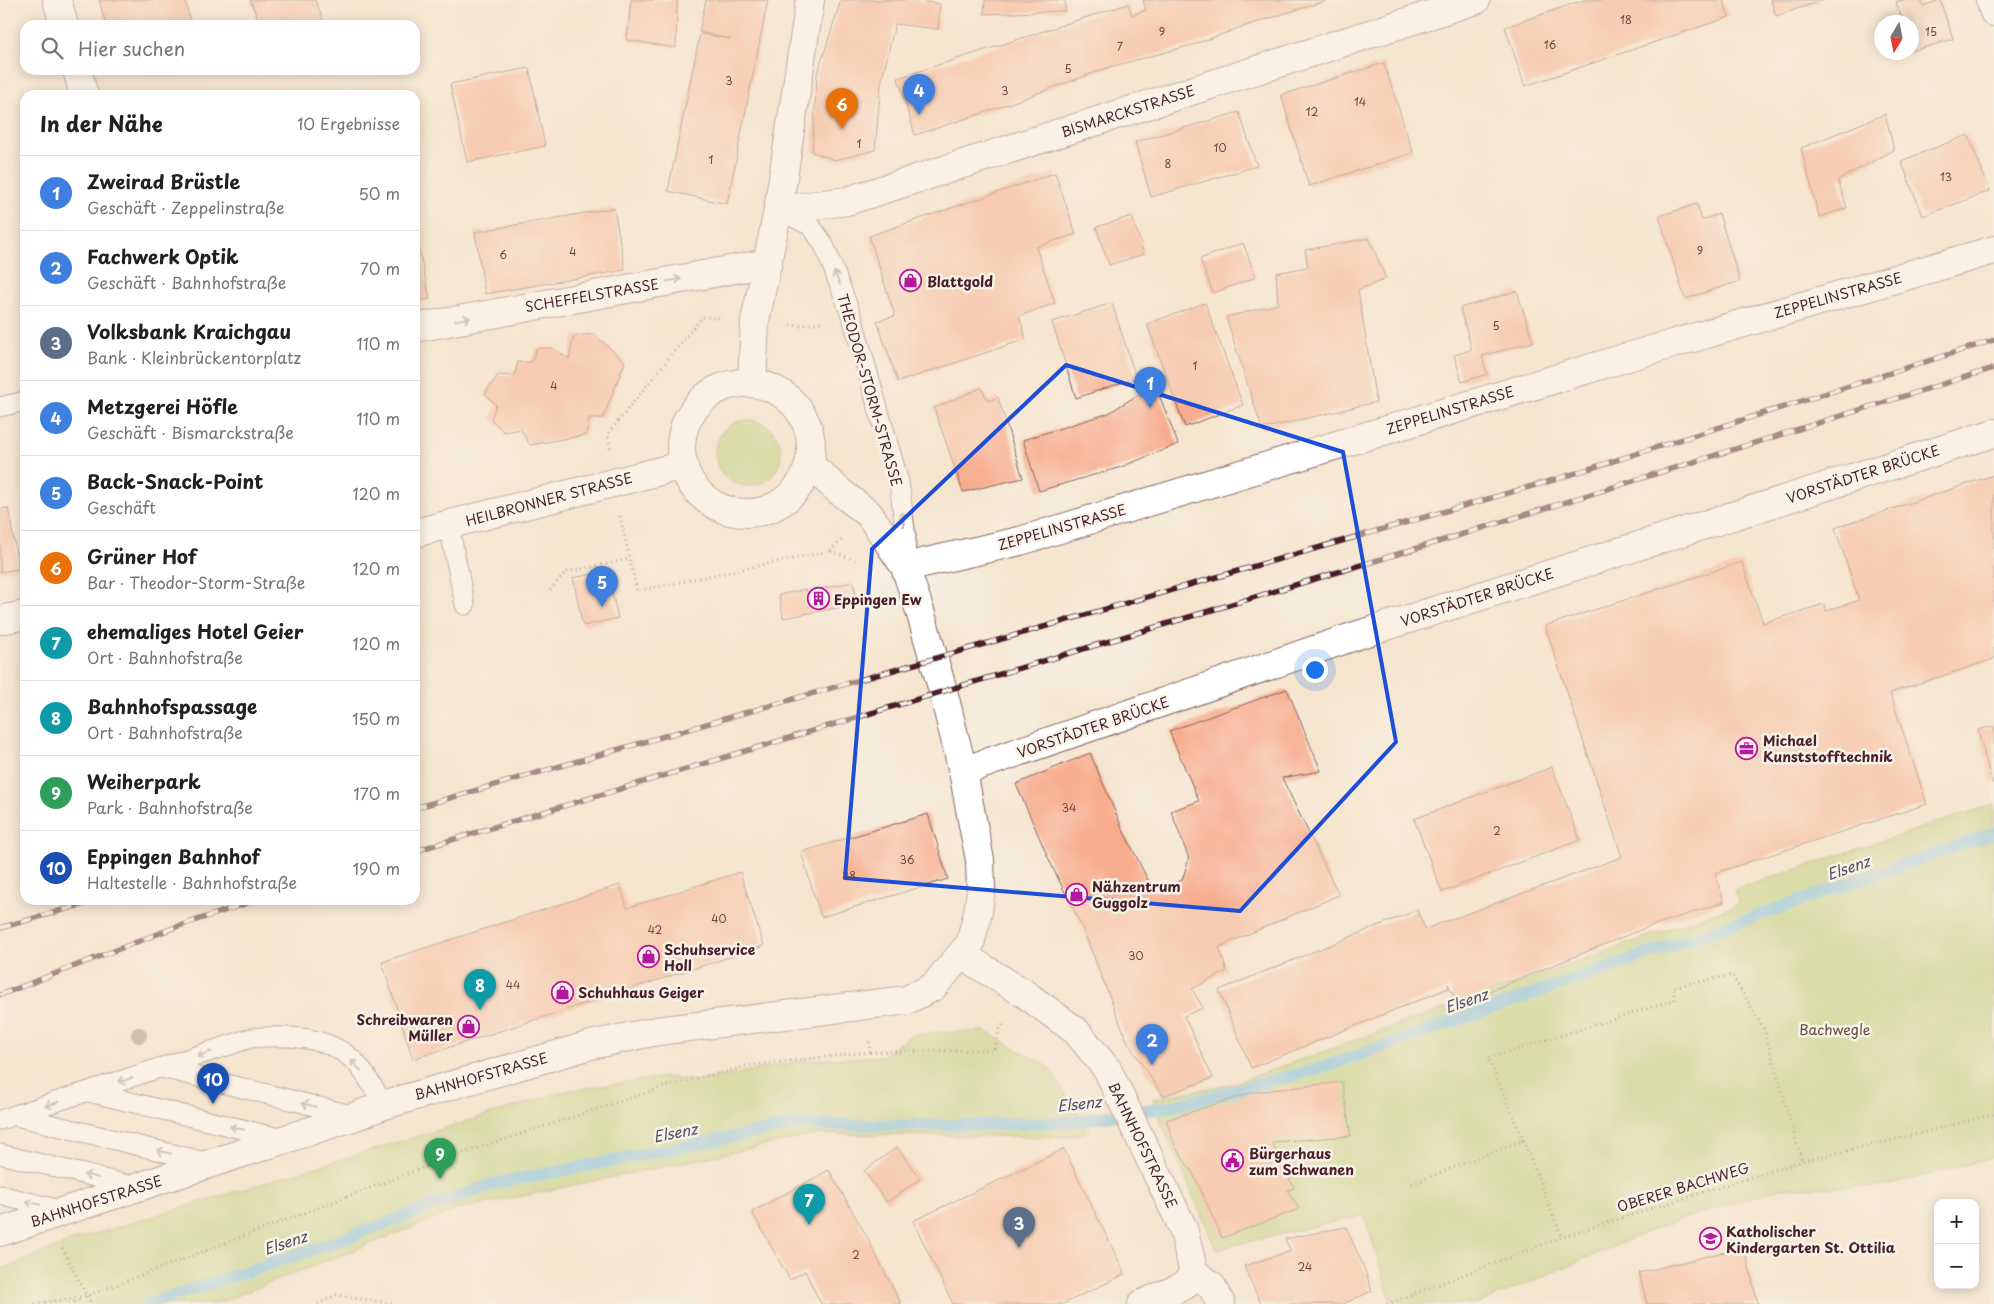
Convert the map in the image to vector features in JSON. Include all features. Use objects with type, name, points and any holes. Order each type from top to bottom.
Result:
[{"type":"street","points":[[57,0],[63,20]]},
{"type":"street","points":[[752,383],[755,321],[778,210],[810,0]]},
{"type":"street","name":"BISMARCKSTRASSE","points":[[778,210],[847,201],[1476,0]]},
{"type":"street","points":[[1990,0],[1994,12]]},
{"type":"street","points":[[78,75],[83,90]]},
{"type":"street","name":"ZEPPELINSTRASSE","points":[[905,567],[1020,541],[1631,356],[1994,250]]},
{"type":"street","name":"SCHEFFELSTRASSE","points":[[420,327],[768,264]]},
{"type":"street","points":[[752,383],[774,389],[793,402],[800,410],[812,442],[809,464],[799,486],[781,503],[759,511],[735,512],[712,503],[694,487],[684,465],[682,454],[683,431],[687,420],[700,401],[730,384],[752,383]]},
{"type":"street","name":"VORSTÄDTER BRÜCKE","points":[[963,771],[1355,636],[1994,433]]},
{"type":"street","name":"THEODOR-STORM-STRASSE","points":[[809,464],[839,491],[870,514],[905,567],[934,658],[963,771]]},
{"type":"street","name":"HEILBRONNER STRASSE","points":[[420,532],[684,465]]},
{"type":"street","points":[[0,620],[20,616]]},
{"type":"street","name":"BAHNHOFSTRASSE","points":[[0,1232],[285,1140],[384,1105],[591,1044],[657,1031],[907,1000],[932,987],[962,955],[970,944],[978,912],[981,890],[980,860],[963,771]]},
{"type":"street","name":"BAHNHOFSTRASSE","points":[[962,955],[1025,994],[1076,1030],[1107,1068],[1121,1101],[1183,1228],[1194,1273]]},
{"type":"street","points":[[1142,1304],[1184,1286],[1194,1273],[1211,1285],[1221,1304]]},
{"type":"lane","name":"THEODOR-STORM-STRASSE","points":[[778,210],[812,226],[824,245],[852,317],[899,482],[906,538],[905,567]]},
{"type":"lane","points":[[0,407],[20,402]]},
{"type":"lane","points":[[449,526],[466,605]]},
{"type":"lane","points":[[8,1118],[250,1038],[281,1035],[311,1039],[333,1047],[353,1060],[384,1105]]},
{"type":"lane","points":[[162,1068],[356,1116]]},
{"type":"lane","points":[[89,1092],[285,1140]]},
{"type":"lane","points":[[8,1118],[212,1163]]},
{"type":"lane","points":[[0,1154],[138,1187]]},
{"type":"lane","points":[[0,1195],[56,1214]]},
{"type":"path","points":[[550,590],[566,572],[629,559]]},
{"type":"path","points":[[1562,1237],[1488,1058],[1675,1000],[1673,987],[1732,975],[1764,1029],[1802,1161]]},
{"type":"path","points":[[69,1304],[451,1156],[670,1085],[752,1064],[870,1052],[994,1050],[1000,1029],[1025,994]]},
{"type":"path","points":[[865,1006],[870,1052]]},
{"type":"path","name":"OBERER BACHWEG","points":[[1387,1304],[1562,1237],[1802,1161],[1994,1114]]},
{"type":"path","points":[[1412,1184],[1523,1140]]},
{"type":"path","points":[[56,1214],[87,1296],[92,1304]]},
{"type":"path","points":[[318,1304],[336,1295],[396,1304]]},
{"type":"path","points":[[35,1304],[87,1296]]},
{"type":"highlighted area","points":[[1066,365],[1343,452],[1396,742],[1240,911],[845,878],[872,549]]},
{"type":"green space","points":[[754,420],[772,429],[779,440],[781,453],[779,466],[772,477],[761,484],[742,486],[724,477],[717,466],[715,447],[724,429],[735,422]]},
{"type":"green space","name":"Bachwegle","points":[[1994,804],[1994,1157],[1885,1186],[1779,1188],[1664,1225],[1478,1304],[1410,1304],[1391,1300],[1364,1215],[1216,1249],[1153,1099],[1235,1083],[1739,904],[1734,890]]},
{"type":"green space","points":[[985,1031],[1047,1066],[1089,1131],[1067,1137],[819,1134],[460,1209],[215,1304],[0,1304],[0,1270],[72,1241],[567,1091],[664,1077],[699,1081],[802,1061],[882,1056],[913,1034]]},
{"type":"building","points":[[99,0],[185,0],[190,20],[105,20]]},
{"type":"building","points":[[250,0],[315,0],[323,20],[259,20]]},
{"type":"building","points":[[631,0],[677,0],[676,48],[627,40]]},
{"type":"building","points":[[706,0],[768,0],[727,204],[668,191],[700,34],[730,39],[699,32]]},
{"type":"building","points":[[841,0],[914,0],[940,4],[938,29],[895,24],[881,83],[875,150],[835,160],[812,152],[817,75]]},
{"type":"building","points":[[985,0],[1065,0],[1065,11],[984,14]]},
{"type":"building","points":[[1143,0],[1328,0],[1192,45],[1110,67],[983,113],[915,135],[898,78],[1128,4],[1132,15],[1146,10]]},
{"type":"building","points":[[1584,0],[1723,0],[1729,17],[1525,86],[1505,27]]},
{"type":"building","points":[[1771,0],[1824,0],[1776,16]]},
{"type":"building","points":[[1901,0],[1921,0],[1923,6],[1940,0],[1953,39],[1919,49],[1919,15],[1901,15],[1896,2]]},
{"type":"building","points":[[1384,63],[1413,153],[1309,186],[1281,95]]},
{"type":"building","points":[[529,68],[545,146],[467,162],[450,84]]},
{"type":"building","points":[[1239,112],[1257,166],[1151,197],[1135,142]]},
{"type":"building","points":[[1885,114],[1894,150],[1838,180],[1847,208],[1819,217],[1801,148]]},
{"type":"building","points":[[1968,135],[1990,191],[1923,216],[1901,161]]},
{"type":"building","points":[[1055,173],[1076,234],[1036,247],[1055,303],[1019,316],[1026,339],[898,382],[877,321],[895,316],[869,236]]},
{"type":"building","points":[[1697,204],[1702,220],[1719,214],[1740,281],[1685,299],[1659,216]]},
{"type":"building","points":[[614,208],[625,270],[485,294],[475,232]]},
{"type":"building","points":[[1132,216],[1144,254],[1109,265],[1096,227]]},
{"type":"building","points":[[1369,238],[1386,279],[1358,290],[1376,402],[1262,429],[1226,317],[1278,304],[1276,273],[1308,267],[1305,250]]},
{"type":"building","points":[[1243,243],[1256,277],[1213,293],[1200,259]]},
{"type":"building","points":[[420,254],[430,299],[420,301]]},
{"type":"building","points":[[1517,291],[1533,342],[1482,356],[1487,374],[1462,382],[1454,355],[1472,350],[1460,308]]},
{"type":"building","points":[[1112,303],[1136,378],[1076,398],[1052,322]]},
{"type":"building","points":[[1205,303],[1243,405],[1185,427],[1147,324]]},
{"type":"building","points":[[594,334],[625,362],[603,418],[589,418],[586,435],[530,445],[521,429],[504,432],[491,419],[496,405],[485,394],[498,375],[514,376],[518,362],[531,362],[537,348],[553,348],[569,359],[574,336]]},
{"type":"building","points":[[1155,384],[1178,444],[1121,467],[1039,491],[1023,440],[1109,413]]},
{"type":"building","points":[[981,388],[989,401],[998,397],[1023,478],[963,492],[934,408]]},
{"type":"building","name":"Michael Kunststofftechnik","points":[[1994,475],[1994,659],[1890,693],[1927,804],[1715,873],[1724,902],[1645,928],[1457,1004],[1448,984],[1449,988],[1251,1068],[1219,990],[1417,910],[1425,929],[1622,857],[1545,626],[1742,562],[1763,623],[1824,604],[1826,611],[1859,600],[1835,528]]},
{"type":"building","points":[[8,508],[19,569],[0,572],[0,509]]},
{"type":"building","points":[[607,571],[618,618],[583,626],[573,578]]},
{"type":"building","name":"Eppingen Ew","points":[[853,582],[858,604],[783,618],[779,595],[806,589],[806,592]]},
{"type":"building","points":[[1287,689],[1321,771],[1282,778],[1339,895],[1219,947],[1227,971],[1192,989],[1203,1008],[1184,1016],[1213,1078],[1163,1096],[1128,1043],[1082,927],[1051,864],[1016,784],[1090,753],[1123,830],[1154,892],[1182,880],[1189,859],[1171,811],[1199,801],[1169,731]]},
{"type":"building","points":[[1994,726],[1994,783],[1992,783],[1978,730]]},
{"type":"building","points":[[1552,767],[1580,840],[1442,892],[1414,819]]},
{"type":"building","points":[[928,814],[948,879],[821,917],[801,852]]},
{"type":"building","points":[[740,872],[764,946],[413,1059],[382,962],[620,885],[627,908]]},
{"type":"building","name":"Bürgerhaus zum Schwanen","points":[[1342,1082],[1351,1136],[1272,1142],[1294,1188],[1287,1190],[1299,1209],[1222,1238],[1194,1175],[1176,1148],[1166,1120],[1254,1092]]},
{"type":"building","points":[[897,1147],[920,1179],[887,1202],[864,1171]]},
{"type":"building","points":[[1064,1149],[1125,1274],[1063,1304],[953,1304],[913,1221]]},
{"type":"building","points":[[829,1170],[867,1237],[901,1304],[821,1304],[805,1271],[790,1280],[752,1212]]},
{"type":"building","points":[[1346,1227],[1372,1291],[1343,1304],[1261,1304],[1244,1266],[1291,1251],[1285,1239]]},
{"type":"building","points":[[1744,1247],[1758,1304],[1647,1304],[1639,1273]]},
{"type":"waterway","name":"Elsenz","points":[[148,1304],[318,1248],[493,1184],[794,1125],[973,1125],[1072,1122],[1173,1106],[1315,1070],[1994,833]]},
{"type":"railway","points":[[420,807],[1557,479],[1994,340]]},
{"type":"railway","points":[[420,849],[1444,540],[1994,368]]},
{"type":"railway","points":[[0,928],[80,905]]},
{"type":"railway","points":[[0,995],[173,928],[242,905]]},
{"type":"place","name":"Metzgerei Höfle","points":[[919,115]]},
{"type":"place","name":"Grüner Hof","points":[[842,129]]},
{"type":"place","name":"Blattgold","points":[[911,281]]},
{"type":"place","name":"Zweirad Brüstle","points":[[1150,408]]},
{"type":"place","name":"Eppingen Ew","points":[[818,599]]},
{"type":"place","name":"Back-Snack-Point","points":[[602,607]]},
{"type":"place","name":"Michael Kunststofftechnik","points":[[1747,748]]},
{"type":"place","name":"Nähzentrum Guggolz","points":[[1076,894]]},
{"type":"place","name":"Schuhservice Holl","points":[[648,957]]},
{"type":"place","name":"Schuhhaus Geiger","points":[[562,992]]},
{"type":"place","name":"Bahnhofspassage","points":[[480,1010]]},
{"type":"place","name":"Schreibwaren Müller","points":[[469,1027]]},
{"type":"place","name":"Fachwerk Optik","points":[[1152,1065]]},
{"type":"place","name":"Eppingen Bahnhof","points":[[213,1104]]},
{"type":"place","name":"Bürgerhaus zum Schwanen","points":[[1233,1161]]},
{"type":"place","name":"Weiherpark","points":[[440,1179]]},
{"type":"place","name":"ehemaliges Hotel Geier","points":[[809,1225]]},
{"type":"place","name":"Katholischer Kindergarten St. Ottilia","points":[[1710,1239]]},
{"type":"place","name":"Volksbank Kraichgau","points":[[1019,1248]]}]
